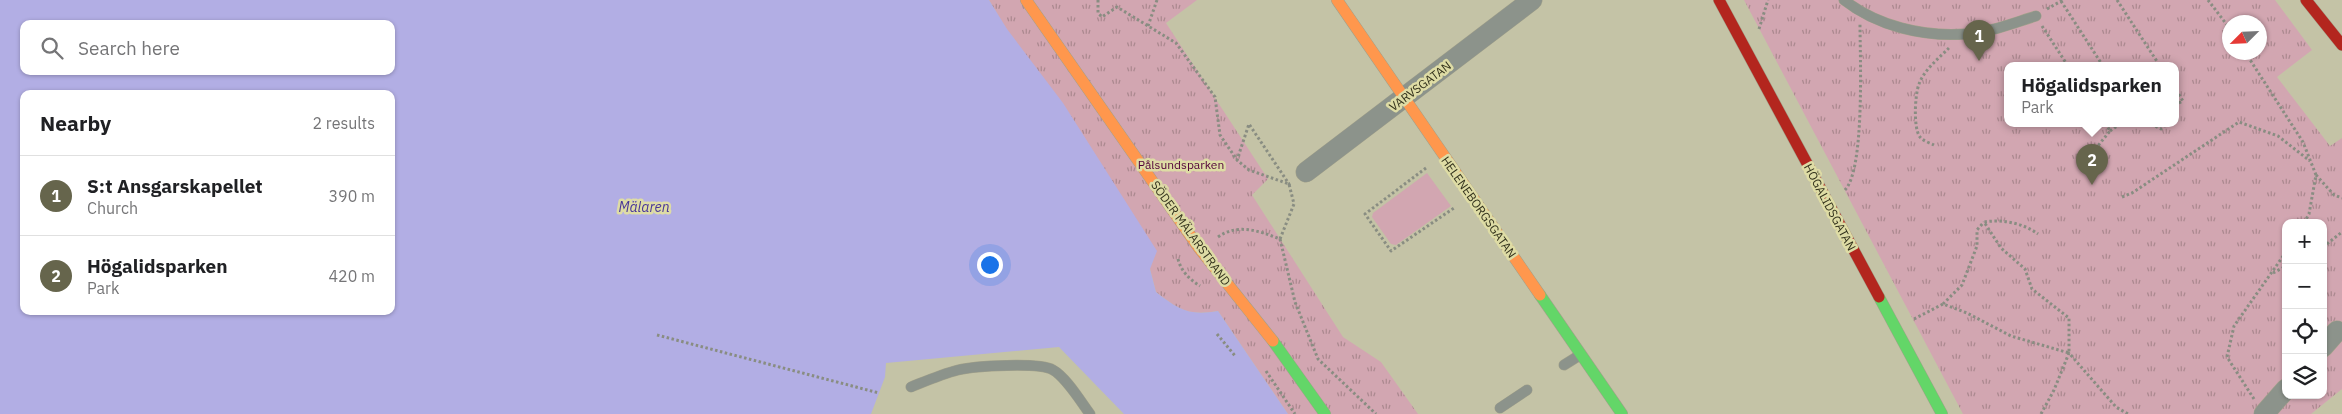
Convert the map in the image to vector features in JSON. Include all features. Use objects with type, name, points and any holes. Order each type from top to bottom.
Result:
[{"type":"street","name":"SÖDER MÄLARSTRAND","points":[[1026,0],[1199,248],[1287,359],[1325,414]]},
{"type":"street","name":"HELENEBORGSGATAN","points":[[1337,0],[1622,414]]},
{"type":"street","name":"VARVSGATAN","points":[[1306,172],[1532,0]]},
{"type":"street","name":"HÖGALIDSGATAN","points":[[1719,0],[1942,414]]},
{"type":"street","points":[[2306,0],[2342,45]]},
{"type":"street","points":[[2327,342],[2337,331]]},
{"type":"street","points":[[2261,410],[2282,392]]},
{"type":"lane","points":[[1844,0],[1859,12],[1902,28],[1965,34],[2036,16]]},
{"type":"lane","points":[[1564,366],[1580,354]]},
{"type":"lane","points":[[911,387],[956,370],[974,367],[1021,366],[1051,368],[1061,376],[1090,414]]},
{"type":"lane","points":[[1500,408],[1527,390]]},
{"type":"path","points":[[1098,0],[1098,13],[1102,17],[1117,7],[1176,43],[1214,97],[1220,134],[1237,160],[1249,170],[1289,184],[1294,204],[1280,239],[1295,302],[1318,359],[1376,414]]},
{"type":"path","points":[[1148,26],[1157,0]]},
{"type":"path","points":[[2117,0],[2157,62]]},
{"type":"path","points":[[2208,0],[2222,18]]},
{"type":"path","points":[[2065,62],[2036,16],[2062,1],[2100,62]]},
{"type":"path","points":[[1830,206],[1852,183],[1859,132],[1861,80],[1859,12]]},
{"type":"path","points":[[1934,145],[1920,137],[1916,128],[1915,108],[1919,83],[1934,63],[1965,34]]},
{"type":"path","points":[[2250,60],[2303,142],[2316,175],[2334,195],[2342,198]]},
{"type":"path","points":[[2122,197],[2132,193],[2239,122],[2278,136],[2310,161]]},
{"type":"path","points":[[1237,160],[1248,124],[1278,168]]},
{"type":"path","points":[[2108,127],[2110,131]]},
{"type":"path","points":[[2092,153],[2110,131],[2116,127]]},
{"type":"path","points":[[1443,156],[1365,214],[1391,251],[1471,196]]},
{"type":"path","points":[[2306,219],[2309,214],[2316,175]]},
{"type":"path","points":[[1914,319],[1943,304],[1962,285],[1977,246],[1977,230],[1984,222],[1995,220],[2028,227],[2038,234]]},
{"type":"path","points":[[1984,222],[2001,248],[2025,269],[2032,289],[2069,318],[2069,352],[2054,390],[2041,414]]},
{"type":"path","points":[[1211,242],[1227,230],[1252,229],[1280,239]]},
{"type":"path","points":[[2327,244],[2342,232]]},
{"type":"path","points":[[2261,410],[2227,357],[2234,326],[2282,258]]},
{"type":"path","points":[[2273,273],[2282,268]]},
{"type":"path","points":[[1943,304],[1967,313],[2010,336],[2069,352],[2116,407],[2128,414]]},
{"type":"path","points":[[1217,334],[1236,357]]},
{"type":"path","points":[[656,335],[879,393]]},
{"type":"green space","name":"Pålsundsparken","points":[[989,0],[1197,0],[1166,23],[1268,179],[1252,195],[1343,337],[1381,362],[1418,414],[1288,414],[1218,311],[1199,313],[1184,310],[1156,292],[1150,269]]},
{"type":"green space","points":[[1744,0],[2275,0],[2312,50],[2277,77],[2330,146],[2342,138],[2342,389],[2311,414],[1963,414]]},
{"type":"green space","points":[[1427,173],[1451,206],[1396,245],[1391,244],[1372,217],[1373,213]]},
{"type":"water","name":"Mälaren","points":[[0,0],[989,0],[1007,29],[1063,103],[1157,251],[1150,269],[1156,292],[1185,310],[1199,313],[1218,311],[1288,414],[1124,414],[1059,347],[886,363],[885,377],[871,414],[0,414]]},
{"type":"traffic: fast","points":[[1540,295],[1622,414]]},
{"type":"traffic: fast","points":[[1879,297],[1942,414]]},
{"type":"traffic: fast","points":[[1273,341],[1325,414]]},
{"type":"traffic: slow","points":[[1026,0],[1199,248],[1273,341]]},
{"type":"traffic: slow","points":[[1337,0],[1540,295]]},
{"type":"traffic: jam","points":[[1719,0],[1879,297]]},
{"type":"traffic: jam","points":[[2306,0],[2342,45]]},
{"type":"place","name":"S:t Ansgarskapellet","points":[[1979,61]]},
{"type":"place","name":"Högalidsparken","points":[[2092,185]]}]
